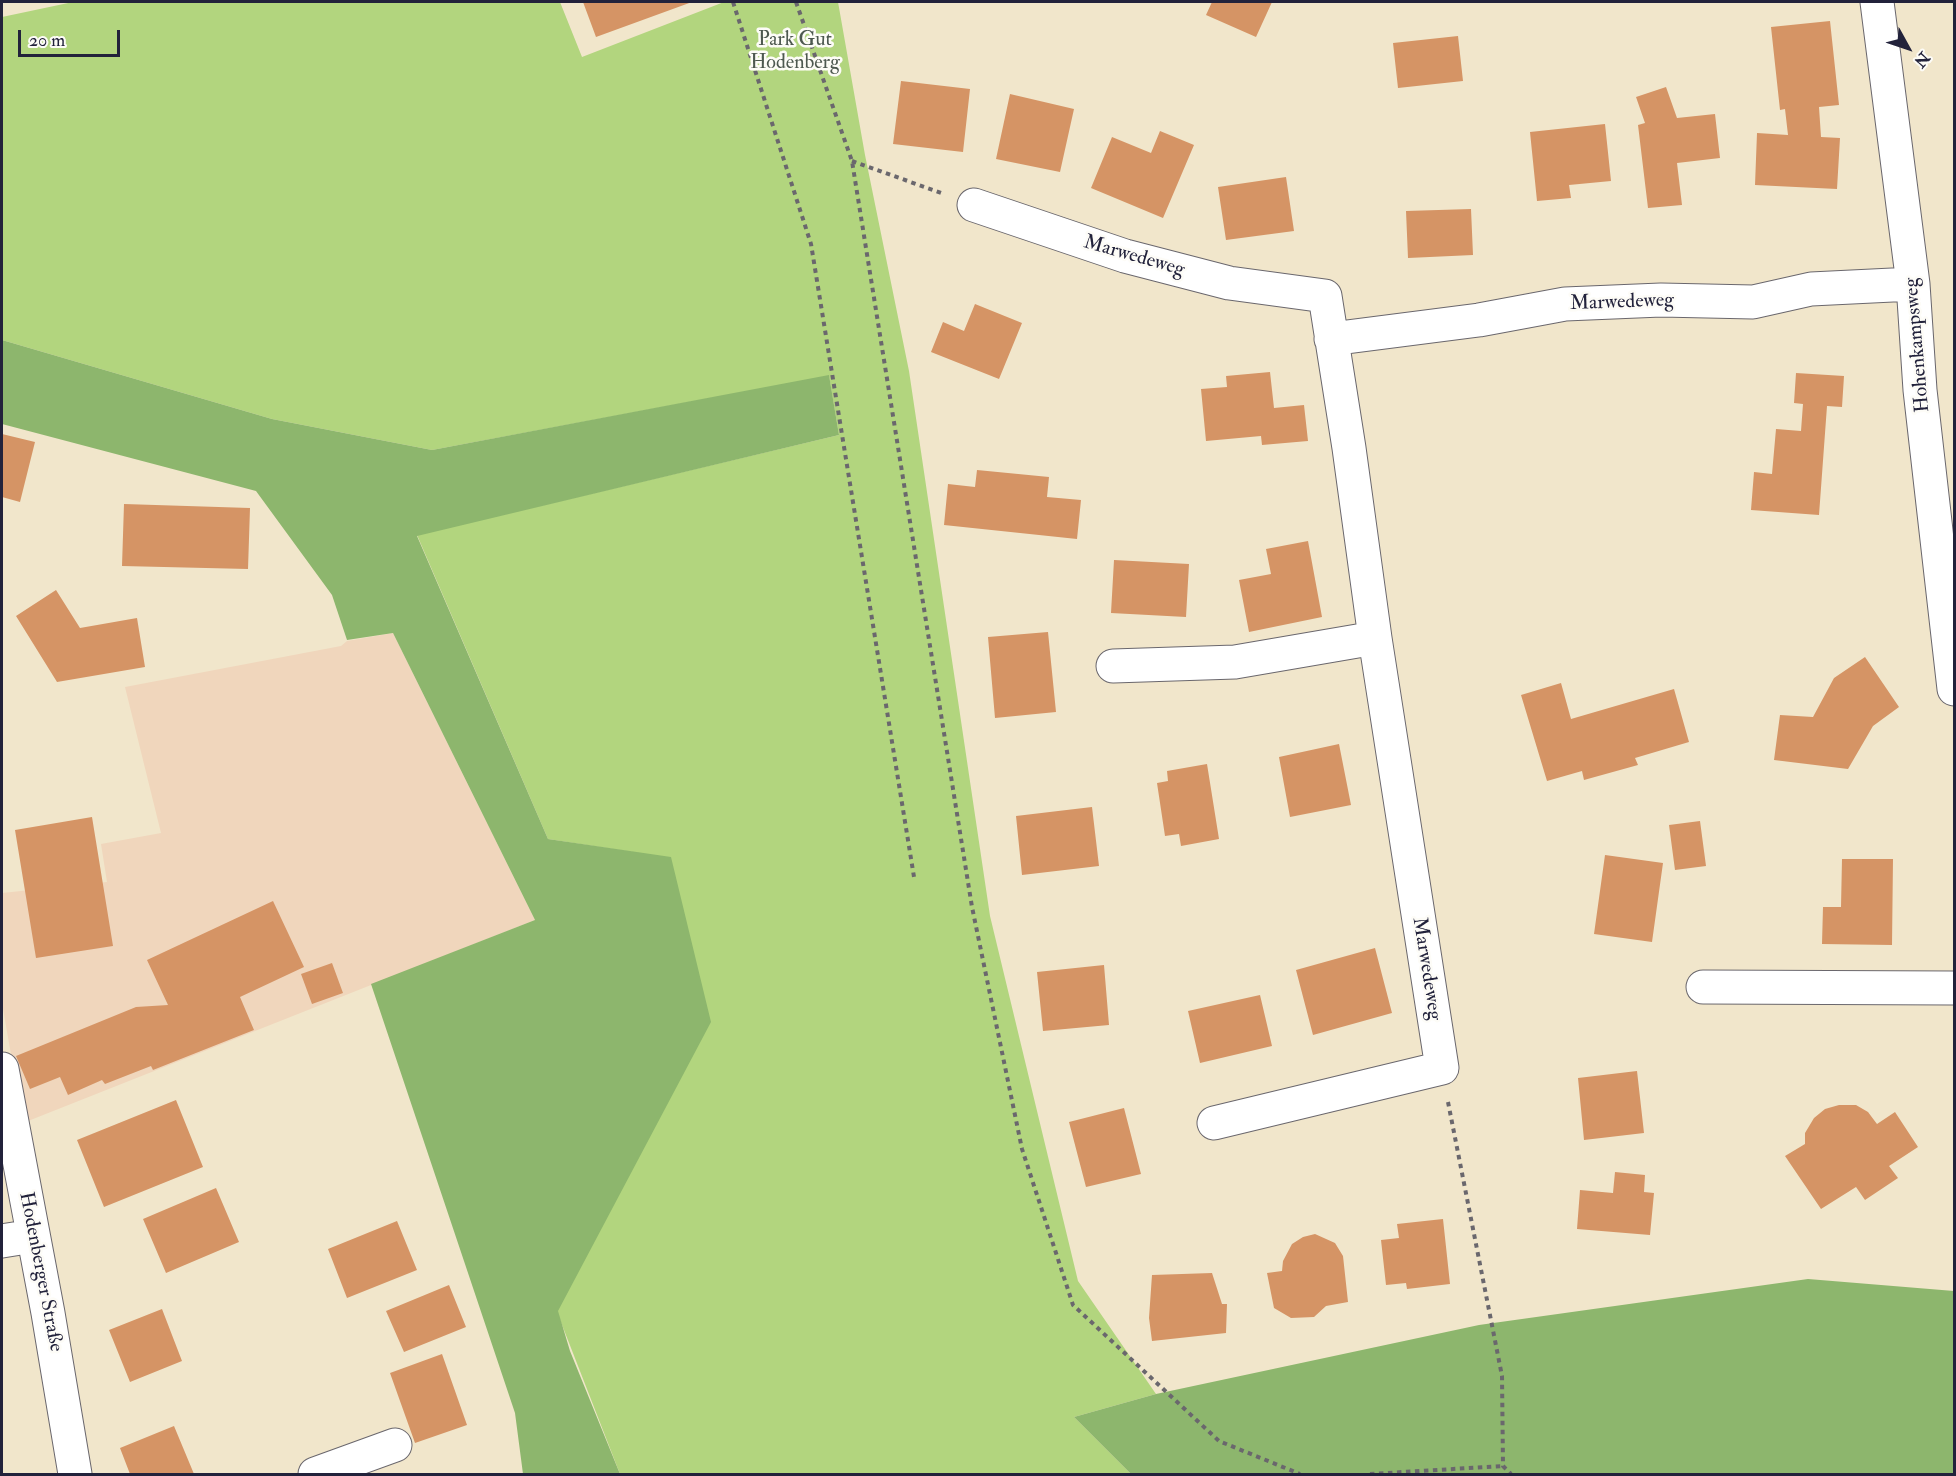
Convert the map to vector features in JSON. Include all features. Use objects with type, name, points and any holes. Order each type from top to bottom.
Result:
[{"type":"street","name":"Hohenkampsweg","points":[[1877,2],[1913,284],[1920,390],[1954,689]]},
{"type":"street","name":"Marwedeweg","points":[[974,205],[1160,265],[1229,283],[1325,296],[1375,638],[1442,1068]]},
{"type":"street","name":"Marwedeweg","points":[[1331,339],[1446,325],[1565,304],[1661,300],[1753,302],[1811,289],[1913,284]]},
{"type":"street","points":[[1113,666],[1235,662],[1375,638]]},
{"type":"street","points":[[1703,987],[1954,988]]},
{"type":"street","points":[[1214,1123],[1442,1068]]},
{"type":"street","name":"Hodenberger Straße","points":[[2,1069],[17,1238],[75,1474]]},
{"type":"street","points":[[315,1474],[395,1445]]},
{"type":"path","points":[[733,2],[812,244],[914,877]]},
{"type":"path","points":[[796,2],[852,161],[972,907],[1022,1149],[1073,1305],[1219,1441],[1300,1474]]},
{"type":"path","points":[[852,161],[974,205]]},
{"type":"path","points":[[1442,1068],[1502,1376],[1503,1466],[1511,1474]]},
{"type":"path","points":[[1370,1474],[1503,1466]]},
{"type":"shaded area","points":[[393,633],[535,920],[23,1123],[2,1003],[2,893],[107,882],[101,844],[161,833],[125,687],[341,646],[347,641]]},
{"type":"green space","name":"Park Gut Hodenberg","points":[[73,2],[560,2],[582,57],[724,2],[838,2],[865,155],[909,371],[990,916],[1078,1281],[1156,1394],[1074,1417],[1131,1474],[620,1474],[557,1312],[671,858],[548,839],[417,535],[839,435],[829,376],[432,450],[272,419],[2,340],[2,17]]},
{"type":"green space","points":[[2,340],[272,419],[432,450],[829,375],[839,435],[417,536],[548,839],[671,857],[711,1022],[558,1311],[570,1351],[620,1474],[523,1474],[515,1413],[371,984],[535,920],[393,633],[347,640],[332,595],[256,491],[2,424]]},
{"type":"green space","points":[[1808,1279],[1954,1291],[1954,1474],[1131,1474],[1074,1417],[1156,1394],[1479,1325]]},
{"type":"building","points":[[583,2],[692,2],[596,37]]},
{"type":"building","points":[[1212,2],[1272,2],[1256,37],[1206,15]]},
{"type":"building","points":[[1830,21],[1839,105],[1819,107],[1821,137],[1840,138],[1837,189],[1755,185],[1757,133],[1788,135],[1785,109],[1780,110],[1771,27]]},
{"type":"building","points":[[1458,36],[1463,81],[1398,88],[1393,43]]},
{"type":"building","points":[[901,81],[970,89],[963,152],[893,144]]},
{"type":"building","points":[[1666,87],[1677,118],[1715,114],[1720,158],[1677,163],[1682,205],[1648,208],[1638,125],[1645,123],[1636,97]]},
{"type":"building","points":[[1010,94],[1074,109],[1060,172],[996,159]]},
{"type":"building","points":[[1605,124],[1611,181],[1569,185],[1571,198],[1537,201],[1530,132]]},
{"type":"building","points":[[1160,131],[1194,145],[1163,218],[1091,188],[1112,137],[1151,153]]},
{"type":"building","points":[[1286,177],[1294,231],[1226,240],[1218,187]]},
{"type":"building","points":[[1471,209],[1473,255],[1408,258],[1406,211]]},
{"type":"building","points":[[975,304],[1022,323],[999,379],[931,352],[943,322],[964,331]]},
{"type":"building","points":[[1270,372],[1274,408],[1304,405],[1308,441],[1262,445],[1261,436],[1206,441],[1201,389],[1227,387],[1226,376]]},
{"type":"building","points":[[1796,373],[1844,376],[1842,407],[1827,406],[1819,515],[1751,510],[1754,472],[1772,474],[1776,429],[1801,431],[1803,404],[1794,403]]},
{"type":"building","points":[[2,434],[35,442],[20,502],[2,497]]},
{"type":"building","points":[[977,470],[1049,477],[1047,497],[1081,500],[1077,539],[944,525],[948,484],[975,487]]},
{"type":"building","points":[[124,504],[250,508],[248,569],[122,566]]},
{"type":"building","points":[[1308,541],[1322,617],[1249,632],[1239,580],[1271,574],[1266,549]]},
{"type":"building","points":[[1114,560],[1189,564],[1186,617],[1111,613]]},
{"type":"building","points":[[56,590],[80,628],[137,618],[145,667],[57,682],[16,616]]},
{"type":"building","points":[[1048,632],[1056,712],[995,718],[988,637]]},
{"type":"building","points":[[1865,657],[1899,707],[1873,726],[1848,769],[1774,760],[1780,715],[1813,717],[1834,678]]},
{"type":"building","points":[[1561,683],[1571,719],[1674,689],[1689,742],[1635,758],[1638,765],[1584,780],[1582,771],[1547,781],[1521,695]]},
{"type":"building","points":[[1339,744],[1351,805],[1290,817],[1279,757]]},
{"type":"building","points":[[1207,764],[1219,839],[1181,846],[1179,834],[1165,836],[1157,783],[1168,781],[1167,771]]},
{"type":"building","points":[[1092,807],[1099,866],[1022,875],[1016,816]]},
{"type":"building","points":[[92,817],[113,946],[36,958],[15,830]]},
{"type":"building","points":[[1700,821],[1706,866],[1675,870],[1669,825]]},
{"type":"building","points":[[1605,855],[1663,863],[1652,942],[1594,934]]},
{"type":"building","points":[[1842,859],[1893,859],[1892,945],[1822,944],[1823,907],[1841,907]]},
{"type":"building","points":[[273,901],[304,967],[240,997],[254,1030],[153,1070],[151,1066],[105,1084],[102,1080],[68,1095],[60,1077],[30,1089],[16,1056],[136,1007],[168,1005],[147,960]]},
{"type":"building","points":[[1375,948],[1392,1013],[1313,1035],[1296,970]]},
{"type":"building","points":[[332,963],[343,993],[312,1004],[301,974]]},
{"type":"building","points":[[1104,965],[1109,1025],[1043,1031],[1037,972]]},
{"type":"building","points":[[1260,995],[1272,1046],[1200,1063],[1188,1011]]},
{"type":"building","points":[[1637,1071],[1644,1133],[1584,1140],[1578,1078]]},
{"type":"building","points":[[176,1100],[203,1167],[104,1207],[77,1140]]},
{"type":"building","points":[[1839,1105],[1856,1105],[1868,1112],[1877,1124],[1895,1112],[1918,1147],[1889,1166],[1898,1178],[1865,1200],[1856,1187],[1821,1209],[1785,1156],[1805,1144],[1805,1133],[1814,1118],[1825,1109]]},
{"type":"building","points":[[1124,1108],[1141,1174],[1086,1187],[1069,1122]]},
{"type":"building","points":[[1615,1172],[1645,1175],[1644,1192],[1654,1193],[1650,1235],[1577,1229],[1580,1190],[1613,1193]]},
{"type":"building","points":[[216,1188],[239,1242],[166,1273],[143,1219]]},
{"type":"building","points":[[1443,1219],[1450,1284],[1407,1289],[1406,1283],[1386,1285],[1381,1240],[1399,1238],[1397,1224]]},
{"type":"building","points":[[397,1221],[417,1270],[347,1298],[328,1249]]},
{"type":"building","points":[[1315,1234],[1335,1243],[1343,1256],[1348,1302],[1326,1306],[1314,1317],[1291,1318],[1274,1308],[1267,1273],[1282,1271],[1283,1261],[1292,1244],[1303,1237]]},
{"type":"building","points":[[1212,1273],[1222,1304],[1227,1304],[1226,1333],[1152,1341],[1149,1318],[1152,1275]]},
{"type":"building","points":[[449,1285],[466,1327],[404,1352],[386,1311]]},
{"type":"building","points":[[162,1309],[182,1361],[130,1382],[109,1330]]},
{"type":"building","points":[[442,1354],[467,1425],[415,1443],[390,1373]]},
{"type":"building","points":[[174,1426],[194,1474],[130,1474],[120,1448]]}]
